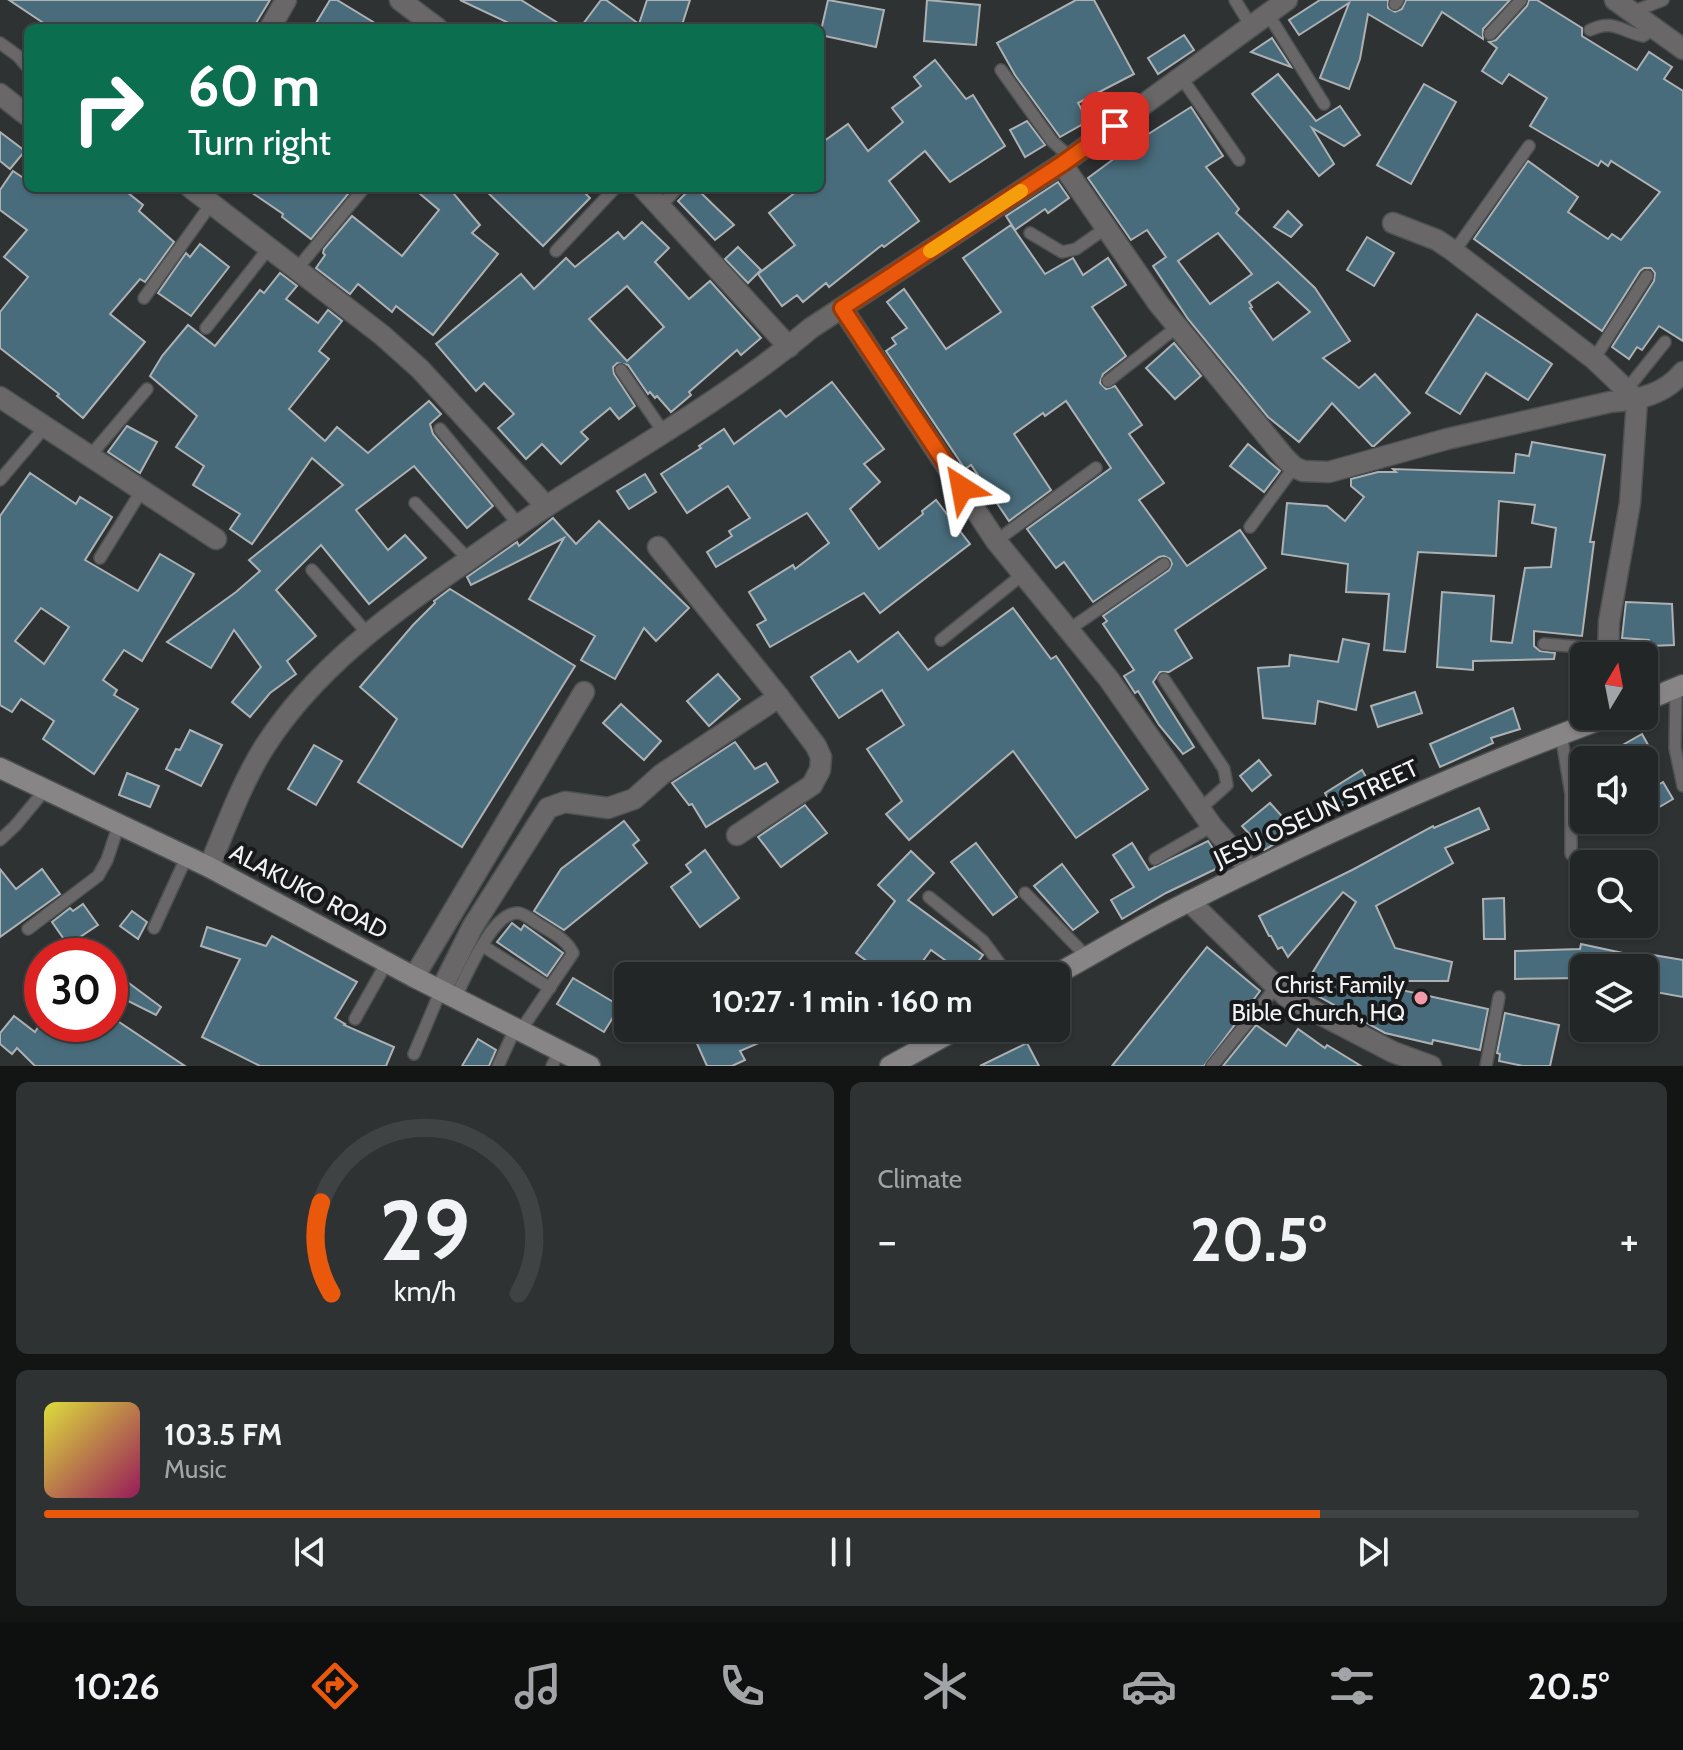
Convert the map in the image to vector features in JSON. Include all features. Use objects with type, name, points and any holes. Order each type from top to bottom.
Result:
[{"type":"main road","points":[[1658,695],[1679,687]]},
{"type":"main road","name":"JESU OSEUN STREET","points":[[1070,966],[1251,871],[1572,730]]},
{"type":"main road","name":"ALAKUKO ROAD","points":[[0,768],[209,867],[414,977],[519,1029],[556,1058],[590,1066]]},
{"type":"main road","points":[[890,1066],[934,1042]]},
{"type":"street","points":[[272,24],[286,0]]},
{"type":"street","points":[[400,0],[432,24]]},
{"type":"street","points":[[209,867],[265,746],[342,655],[401,607],[546,506],[664,433],[842,308],[1066,161],[1287,0]]},
{"type":"street","points":[[1624,6],[1683,49]]},
{"type":"street","points":[[0,94],[24,113]]},
{"type":"street","points":[[1066,161],[1106,228],[1177,327],[1294,467],[1311,473],[1329,472],[1460,436],[1610,402],[1666,386],[1683,372]]},
{"type":"street","points":[[196,192],[382,335],[420,369],[546,506]]},
{"type":"street","points":[[647,192],[789,347]]},
{"type":"street","points":[[1393,223],[1437,240],[1452,250],[1594,359],[1632,394],[1630,503],[1609,622],[1608,642]]},
{"type":"street","points":[[842,308],[996,541],[1108,678],[1212,826],[1251,871]]},
{"type":"street","points":[[0,397],[216,539]]},
{"type":"street","points":[[658,547],[779,697],[821,757],[816,780],[806,790],[737,835]]},
{"type":"street","points":[[414,977],[584,692]]},
{"type":"street","points":[[449,993],[473,926],[548,808],[565,802],[608,808],[634,799],[662,774],[779,697]]},
{"type":"street","points":[[1189,901],[1287,997],[1421,1064]]},
{"type":"lane","points":[[1235,0],[1260,20],[1324,104]]},
{"type":"lane","points":[[1490,34],[1521,0]]},
{"type":"lane","points":[[1624,6],[1663,0]]},
{"type":"lane","points":[[1590,30],[1603,24],[1643,36],[1654,28]]},
{"type":"lane","points":[[0,43],[24,63]]},
{"type":"lane","points":[[1001,70],[1066,161]]},
{"type":"lane","points":[[1181,77],[1239,160]]},
{"type":"lane","points":[[1452,250],[1461,242],[1529,146]]},
{"type":"lane","points":[[296,270],[361,192]]},
{"type":"lane","points":[[556,251],[611,192]]},
{"type":"lane","points":[[660,207],[673,192]]},
{"type":"lane","points":[[144,298],[211,204]]},
{"type":"lane","points":[[1030,233],[1062,252],[1076,249],[1106,228]]},
{"type":"lane","points":[[206,328],[268,249]]},
{"type":"lane","points":[[1594,359],[1647,276]]},
{"type":"lane","points":[[1108,381],[1177,327]]},
{"type":"lane","points":[[1632,394],[1665,342]]},
{"type":"lane","points":[[621,370],[664,433]]},
{"type":"lane","points":[[90,456],[147,389]]},
{"type":"lane","points":[[0,480],[45,427]]},
{"type":"lane","points":[[440,429],[519,525]]},
{"type":"lane","points":[[1250,527],[1294,467]]},
{"type":"lane","points":[[996,541],[1096,468]]},
{"type":"lane","points":[[100,558],[142,490]]},
{"type":"lane","points":[[415,503],[469,560]]},
{"type":"lane","points":[[1066,626],[1074,626],[1164,564]]},
{"type":"lane","points":[[312,570],[368,634]]},
{"type":"lane","points":[[941,640],[1022,575]]},
{"type":"lane","points":[[1544,644],[1570,647]]},
{"type":"lane","points":[[1164,679],[1224,769],[1227,779],[1227,785],[1200,809]]},
{"type":"lane","points":[[1679,687],[1675,748],[1683,786]]},
{"type":"lane","points":[[1561,734],[1571,794],[1571,850]]},
{"type":"lane","points":[[0,840],[45,790]]},
{"type":"lane","points":[[28,929],[98,876],[119,824]]},
{"type":"lane","points":[[1155,859],[1212,826]]},
{"type":"lane","points":[[154,928],[187,856]]},
{"type":"lane","points":[[1025,893],[1087,957]]},
{"type":"lane","points":[[929,897],[983,941],[999,962]]},
{"type":"lane","points":[[414,1054],[449,993],[502,917],[515,912],[560,938],[573,953],[519,1029],[498,1066]]},
{"type":"lane","points":[[483,946],[550,988]]},
{"type":"lane","points":[[355,1019],[387,962]]},
{"type":"lane","points":[[1212,1066],[1276,987]]},
{"type":"lane","points":[[1486,1066],[1499,997]]},
{"type":"building","points":[[9,0],[270,0],[255,24],[45,24]]},
{"type":"building","points":[[330,0],[337,0],[376,24],[315,24]]},
{"type":"building","points":[[460,0],[521,0],[560,24],[511,24]]},
{"type":"building","points":[[601,0],[606,0],[639,24],[583,24]]},
{"type":"building","points":[[647,0],[690,0],[682,24],[639,24]]},
{"type":"building","points":[[828,0],[884,10],[876,47],[824,36],[823,24]]},
{"type":"building","points":[[927,0],[980,5],[976,45],[924,41]]},
{"type":"building","points":[[1076,0],[1094,0],[1134,74],[1078,103],[1088,121],[1060,137],[1015,75],[997,43]]},
{"type":"building","points":[[1320,0],[1388,0],[1388,8],[1395,12],[1402,9],[1406,0],[1510,0],[1483,29],[1483,39],[1442,12],[1422,46],[1368,14],[1360,59],[1349,89],[1320,78],[1349,3],[1299,35],[1289,20]]},
{"type":"building","points":[[1529,0],[1537,0],[1582,28],[1582,36],[1637,70],[1649,52],[1672,67],[1664,79],[1683,91],[1683,341],[1659,326],[1642,350],[1637,347],[1629,359],[1612,347],[1654,281],[1655,273],[1651,268],[1640,271],[1602,331],[1474,239],[1528,161],[1578,197],[1568,212],[1608,239],[1612,234],[1621,240],[1660,192],[1611,161],[1608,166],[1601,161],[1598,166],[1530,126],[1547,98],[1509,74],[1502,84],[1482,71],[1497,48],[1489,42],[1496,40]]},
{"type":"building","points":[[1184,35],[1194,50],[1158,74],[1148,58]]},
{"type":"building","points":[[1272,38],[1291,67],[1251,52]]},
{"type":"building","points":[[935,60],[966,99],[973,95],[1005,146],[950,182],[925,151],[889,181],[919,221],[884,247],[882,245],[829,287],[826,283],[803,302],[797,295],[782,306],[758,274],[795,245],[769,213],[796,192],[824,192],[824,141],[848,124],[868,151],[903,122],[892,108],[921,86],[914,77]]},
{"type":"building","points":[[1278,74],[1316,121],[1340,106],[1360,135],[1344,146],[1312,128],[1334,164],[1319,176],[1252,94]]},
{"type":"building","points":[[1424,84],[1456,102],[1411,184],[1377,165]]},
{"type":"building","points":[[1191,107],[1223,156],[1206,167],[1239,209],[1236,213],[1315,288],[1350,341],[1323,358],[1359,388],[1375,374],[1410,413],[1374,446],[1332,403],[1299,442],[1268,417],[1188,319],[1153,266],[1166,257],[1147,230],[1131,240],[1088,178]],"holes":[[[1218,233],[1252,274],[1210,304],[1178,261]],[[1278,282],[1310,312],[1273,340],[1249,302]]]},
{"type":"building","points":[[1027,121],[1045,145],[1025,157],[1010,130]]},
{"type":"building","points":[[0,132],[24,152],[10,169],[0,161]]},
{"type":"building","points":[[13,171],[24,178],[24,192],[127,192],[143,205],[139,211],[174,242],[145,282],[140,279],[110,314],[145,342],[83,418],[57,396],[59,394],[0,348],[0,312],[28,277],[4,257],[27,230],[0,210],[0,190]]},
{"type":"building","points":[[1058,182],[1069,198],[1048,213],[1045,209],[1015,230],[1006,216]]},
{"type":"building","points":[[251,192],[350,192],[311,239],[282,217],[283,214]]},
{"type":"building","points":[[418,192],[452,192],[480,225],[472,233],[498,254],[433,335],[396,306],[392,312],[358,284],[350,294],[316,268],[325,255],[324,249],[352,216],[402,256],[439,210]]},
{"type":"building","points":[[487,192],[584,192],[590,198],[543,246]]},
{"type":"building","points":[[687,192],[700,192],[734,225],[715,240],[678,201]]},
{"type":"building","points":[[1288,211],[1302,225],[1291,237],[1274,227]]},
{"type":"building","points":[[642,222],[669,248],[655,262],[689,299],[710,281],[761,338],[741,355],[737,350],[671,412],[657,396],[648,394],[628,365],[617,363],[613,367],[614,374],[635,406],[619,419],[610,408],[581,432],[588,439],[561,464],[542,444],[526,459],[498,428],[514,414],[484,383],[476,391],[436,344],[521,274],[534,289],[566,258],[575,267],[618,232],[624,239]],"holes":[[[627,286],[664,327],[627,361],[589,319]]]},
{"type":"building","points":[[1011,225],[1045,274],[1073,258],[1083,275],[1108,258],[1126,285],[1092,307],[1126,356],[1103,374],[1100,383],[1106,389],[1115,386],[1142,425],[1129,434],[1164,483],[1139,500],[1187,566],[1240,530],[1266,568],[1175,630],[1192,658],[1169,672],[1160,672],[1153,682],[1194,747],[1183,754],[1124,676],[1134,670],[1103,624],[1107,621],[1103,616],[1169,570],[1172,564],[1170,559],[1159,557],[1093,602],[1064,562],[1056,568],[1027,529],[1111,468],[1066,401],[1014,434],[1051,490],[1009,521],[971,465],[965,469],[886,351],[896,344],[892,338],[907,328],[887,302],[904,289],[946,349],[1001,312],[963,258]]},
{"type":"building","points":[[1367,237],[1394,253],[1374,286],[1347,270]]},
{"type":"building","points":[[200,244],[229,267],[191,316],[158,293],[186,253],[190,257]]},
{"type":"building","points":[[738,247],[761,270],[748,283],[725,259]]},
{"type":"building","points":[[280,273],[297,286],[286,299],[318,323],[328,310],[342,321],[319,351],[329,359],[289,409],[325,441],[337,427],[368,453],[429,401],[441,414],[430,424],[433,434],[493,506],[467,528],[414,466],[356,510],[388,550],[405,535],[426,558],[369,604],[321,545],[276,590],[316,636],[287,661],[296,674],[270,693],[250,717],[232,702],[261,667],[234,630],[211,668],[167,642],[260,571],[249,560],[343,485],[312,458],[252,544],[230,529],[240,514],[193,485],[204,466],[176,447],[197,416],[150,376],[188,325],[215,346],[260,290],[264,293]]},
{"type":"building","points":[[1477,314],[1552,364],[1528,400],[1486,373],[1460,414],[1426,393]]},
{"type":"building","points":[[1174,343],[1201,376],[1175,399],[1146,368]]},
{"type":"building","points":[[832,382],[884,449],[864,464],[880,482],[850,509],[879,549],[936,500],[970,544],[880,613],[864,593],[770,647],[757,625],[766,620],[749,592],[793,565],[795,569],[829,543],[807,513],[716,567],[707,552],[732,536],[729,531],[750,518],[728,486],[687,513],[661,474],[724,429],[734,444],[780,410],[786,417]]},
{"type":"building","points":[[127,426],[157,442],[140,473],[108,452]]},
{"type":"building","points":[[1532,442],[1605,455],[1590,542],[1594,542],[1582,636],[1534,631],[1534,646],[1540,651],[1555,653],[1554,659],[1473,661],[1473,670],[1437,667],[1442,592],[1494,596],[1491,641],[1512,643],[1525,568],[1551,567],[1556,528],[1532,523],[1535,505],[1499,501],[1496,556],[1418,552],[1405,652],[1384,650],[1389,594],[1346,592],[1348,564],[1282,554],[1287,503],[1327,506],[1345,521],[1364,497],[1351,486],[1351,479],[1378,472],[1396,472],[1393,469],[1514,473],[1516,454],[1529,456]]},
{"type":"building","points":[[1248,444],[1280,471],[1264,492],[1230,466]]},
{"type":"building","points":[[30,473],[76,504],[80,497],[112,517],[85,560],[138,591],[160,554],[194,574],[142,661],[124,650],[103,680],[117,690],[114,695],[138,709],[94,774],[43,739],[54,721],[21,699],[12,712],[0,705],[0,516]],"holes":[[[41,608],[69,627],[44,664],[15,641]]]},
{"type":"building","points":[[645,474],[656,492],[629,509],[617,491]]},
{"type":"building","points":[[553,518],[576,544],[599,521],[689,608],[656,641],[644,628],[615,679],[581,660],[595,636],[529,599],[564,538],[471,585],[467,577],[517,542],[519,546]]},
{"type":"building","points":[[450,589],[575,666],[462,847],[358,782],[397,719],[360,687],[434,601]]},
{"type":"building","points":[[1626,602],[1672,604],[1674,645],[1658,646],[1658,642],[1649,640],[1622,638]]},
{"type":"building","points":[[1013,608],[1051,659],[1056,656],[1148,789],[1076,838],[1013,751],[909,840],[886,814],[902,801],[867,749],[904,725],[882,690],[839,718],[811,677],[850,651],[858,662],[898,632],[928,670]]},
{"type":"building","points":[[1343,639],[1369,644],[1356,710],[1318,701],[1315,724],[1263,718],[1258,668],[1289,666],[1290,655],[1338,662]]},
{"type":"building","points":[[718,674],[740,699],[709,726],[687,701]]},
{"type":"building","points":[[1415,692],[1422,713],[1378,727],[1371,706]]},
{"type":"building","points":[[621,704],[661,741],[644,760],[603,723]]},
{"type":"building","points":[[1513,708],[1520,729],[1491,738],[1493,743],[1440,767],[1430,744]]},
{"type":"building","points":[[190,730],[222,745],[201,786],[166,769]]},
{"type":"building","points":[[1642,734],[1649,746],[1621,746]]},
{"type":"building","points":[[735,742],[755,769],[766,763],[778,782],[706,827],[692,804],[689,805],[672,783]]},
{"type":"building","points":[[314,745],[342,761],[316,805],[288,789]]},
{"type":"building","points":[[1259,760],[1271,775],[1252,791],[1240,776]]},
{"type":"building","points":[[1362,770],[1373,789],[1334,810],[1325,793]]},
{"type":"building","points":[[127,773],[159,786],[150,807],[119,795]]},
{"type":"building","points":[[1663,782],[1673,799],[1658,808],[1658,785]]},
{"type":"building","points":[[1270,803],[1296,832],[1264,850],[1242,826]]},
{"type":"building","points":[[805,805],[827,833],[781,867],[758,837]]},
{"type":"building","points":[[1479,808],[1489,829],[1445,848],[1453,863],[1376,906],[1395,948],[1452,962],[1448,981],[1392,981],[1392,988],[1488,1009],[1480,1050],[1433,1040],[1432,1044],[1385,1033],[1303,988],[1356,902],[1343,892],[1288,957],[1282,947],[1278,949],[1259,916],[1433,826]]},
{"type":"building","points":[[624,821],[639,840],[633,845],[647,863],[564,930],[534,911],[561,869]]},
{"type":"building","points":[[1208,841],[1224,865],[1122,919],[1111,900],[1134,887],[1113,855],[1132,843],[1149,870]]},
{"type":"building","points":[[976,843],[1017,897],[993,915],[951,862]]},
{"type":"building","points":[[705,850],[739,898],[700,927],[671,887],[691,872],[686,865]]},
{"type":"building","points":[[911,851],[934,873],[908,900],[983,955],[978,962],[948,962],[931,950],[922,962],[868,962],[856,953],[895,901],[878,885]]},
{"type":"building","points":[[1062,864],[1098,912],[1073,930],[1034,886]]},
{"type":"building","points":[[0,869],[16,889],[42,869],[60,894],[0,937]]},
{"type":"building","points":[[1504,898],[1505,939],[1484,939],[1483,899]]},
{"type":"building","points":[[83,904],[98,925],[78,938],[63,938],[52,922],[70,908],[73,911]]},
{"type":"building","points":[[132,911],[147,922],[138,939],[120,926]]},
{"type":"building","points":[[512,923],[521,930],[524,925],[563,953],[547,976],[497,942]]},
{"type":"building","points":[[207,927],[266,946],[272,936],[357,982],[335,1018],[394,1047],[386,1066],[260,1066],[202,1037],[240,959],[201,946]]},
{"type":"building","points":[[1581,944],[1627,954],[1570,954],[1570,978],[1515,979],[1515,951],[1580,949]]},
{"type":"building","points":[[1207,947],[1260,991],[1204,1066],[1112,1066]]},
{"type":"building","points":[[1658,956],[1683,960],[1683,997],[1658,993]]},
{"type":"building","points":[[573,978],[614,1002],[614,1016],[604,1032],[557,1004]]},
{"type":"building","points":[[128,982],[161,1007],[156,1015],[128,1001]]},
{"type":"building","points":[[1505,1013],[1559,1025],[1550,1066],[1523,1066],[1499,1061],[1500,1054],[1497,1053]]},
{"type":"building","points":[[14,1016],[24,1024],[24,1042],[128,1042],[128,1028],[185,1066],[35,1066],[17,1048],[12,1054],[0,1044],[0,1033]]},
{"type":"building","points":[[1256,1025],[1286,1046],[1298,1029],[1325,1048],[1327,1045],[1361,1066],[1223,1066]]},
{"type":"building","points":[[478,1039],[496,1050],[489,1066],[462,1066]]},
{"type":"building","points":[[696,1042],[761,1042],[740,1051],[745,1060],[732,1066],[707,1066]]},
{"type":"building","points":[[1027,1043],[1039,1066],[980,1066]]},
{"type":"slow traffic","points":[[930,251],[1021,191]]},
{"type":"place","name":"Christ Family Bible Church, HQ","points":[[1421,998]]},
{"type":"route","points":[[962,488],[842,308],[1115,126]]}]
